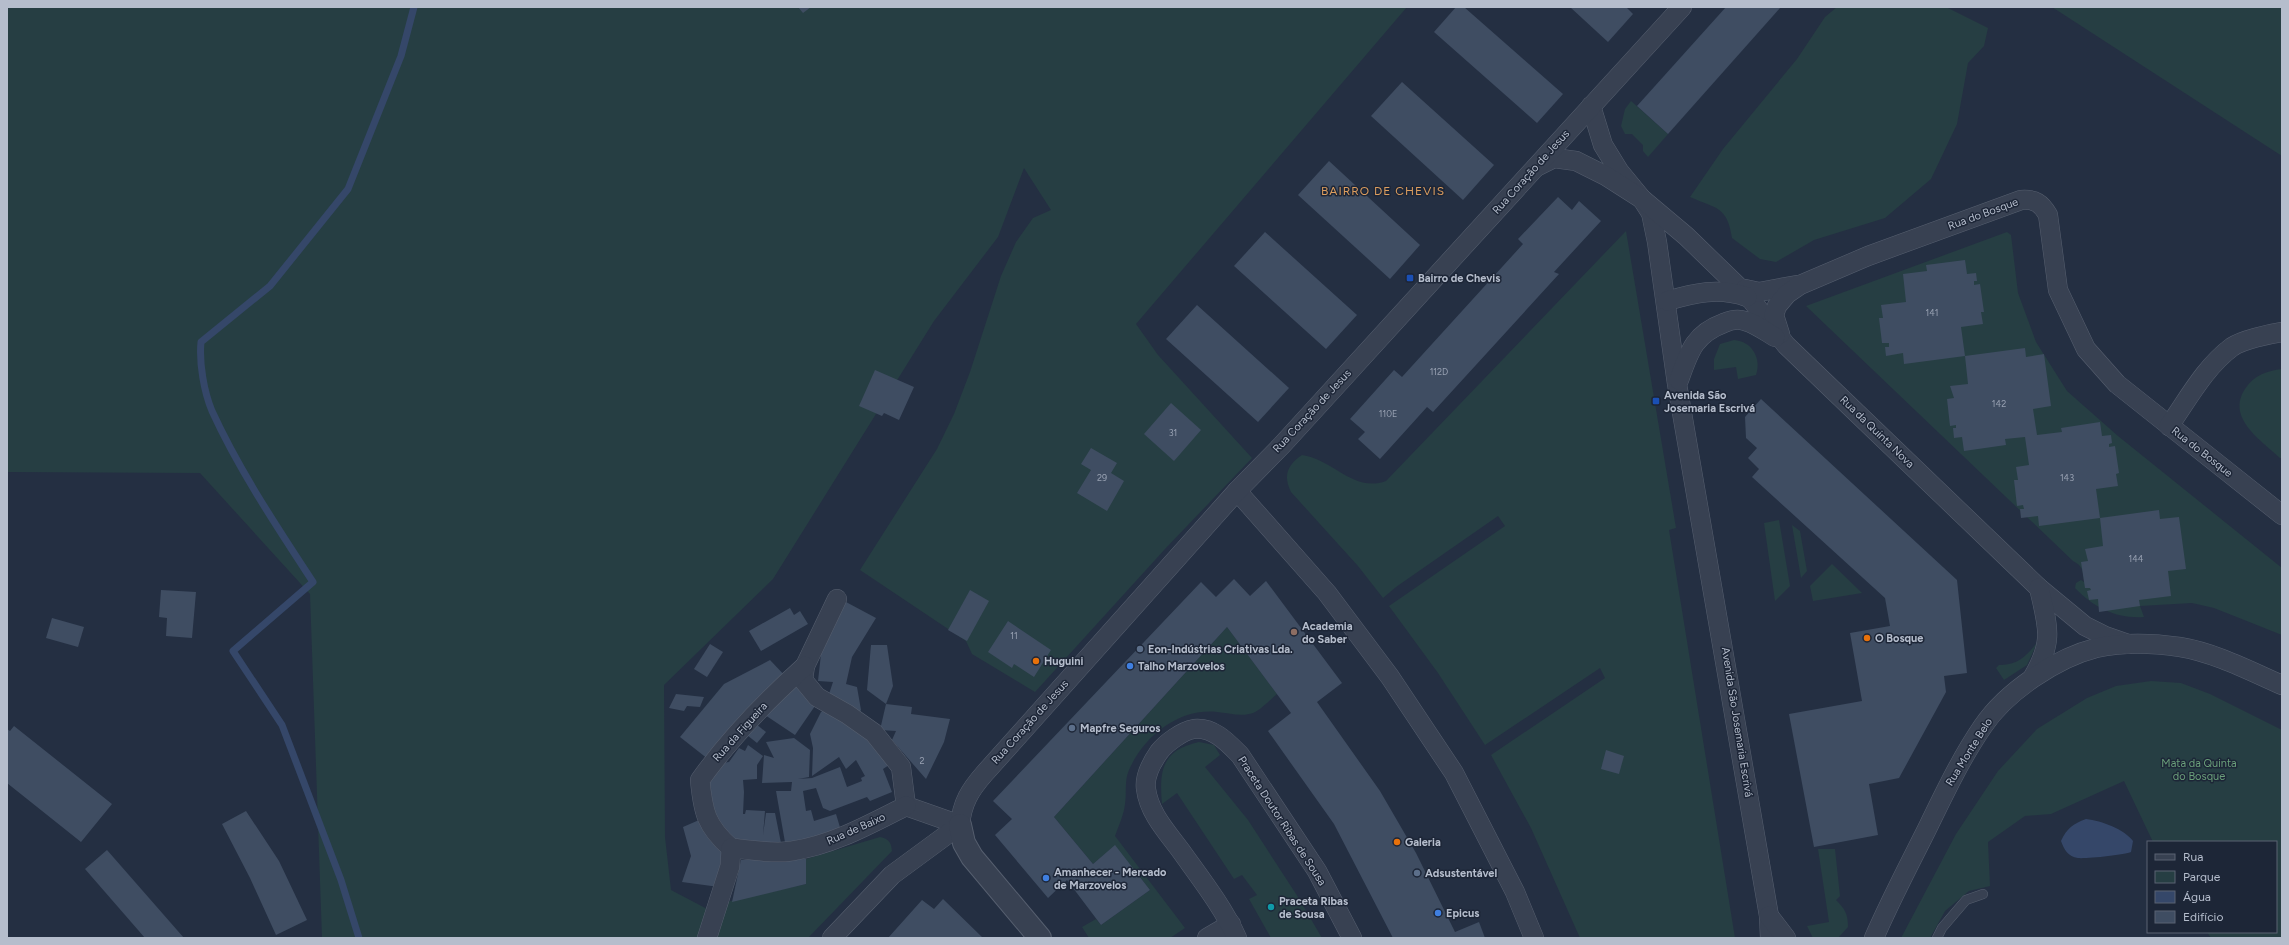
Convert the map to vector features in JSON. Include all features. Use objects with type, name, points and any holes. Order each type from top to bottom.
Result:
[{"type":"street","name":"Rua Coração de Jesus","points":[[960,825],[962,807],[969,791],[1237,491],[1282,445],[1682,7]]},
{"type":"street","name":"Avenida São Josemaria Escrivá","points":[[1591,106],[1604,144],[1619,171],[1642,199],[1651,213],[1667,301],[1677,384],[1769,916],[1770,938]]},
{"type":"street","name":"Avenida São Josemaria Escrivá","points":[[1535,168],[1554,158],[1576,161],[1586,164],[1642,199]]},
{"type":"street","name":"Rua da Quinta Nova","points":[[1642,199],[1686,236],[1749,297],[1783,340],[2039,588],[2085,626],[2105,636],[2128,644]]},
{"type":"street","name":"Rua do Bosque","points":[[1783,340],[1774,315],[1777,306],[1787,294],[1800,284],[1868,256],[2021,200],[2032,199],[2042,206],[2048,215],[2058,290],[2086,349],[2117,384],[2282,515]]},
{"type":"street","points":[[1749,297],[1745,289],[1759,292],[1800,284]]},
{"type":"street","points":[[1667,301],[1694,293],[1720,290],[1749,297]]},
{"type":"street","points":[[1677,384],[1690,350],[1709,328],[1731,320],[1743,320],[1756,324],[1783,340]]},
{"type":"street","points":[[2169,426],[2208,370],[2233,346],[2269,334],[2282,332]]},
{"type":"street","points":[[1237,491],[1328,593],[1390,677],[1454,773],[1515,892],[1534,938]]},
{"type":"street","points":[[2039,588],[2067,660]]},
{"type":"street","points":[[2033,677],[2047,647],[2048,629],[2039,588]]},
{"type":"street","points":[[837,599],[805,666],[803,680],[817,697],[847,714],[874,733],[901,767],[906,806],[960,825]]},
{"type":"street","name":"Rua Monte Belo","points":[[1875,933],[1956,769],[1980,731],[2004,700],[2033,677],[2067,660],[2096,648],[2128,644],[2155,644],[2181,647],[2231,662],[2282,685]]},
{"type":"street","name":"Rua da Figueira","points":[[731,848],[716,835],[706,817],[703,809],[700,780],[724,748],[779,689],[805,666]]},
{"type":"street","name":"Praceta Doutor Ribas de Sousa","points":[[1207,938],[1234,931],[1150,809],[1145,787],[1150,766],[1163,747],[1180,735],[1194,730],[1210,731],[1225,740],[1240,755],[1317,871],[1352,938]]},
{"type":"street","name":"Rua de Baixo","points":[[731,848],[757,851],[791,851],[828,843],[906,806]]},
{"type":"street","points":[[832,938],[892,874],[960,825]]},
{"type":"street","points":[[960,825],[964,843],[972,857],[1040,938]]},
{"type":"street","points":[[707,938],[730,866],[731,848]]},
{"type":"street","name":"Avenida São Josemaria Escrivá","points":[[1769,916],[1779,938]]},
{"type":"street","points":[[1769,916],[1786,938]]},
{"type":"lane","points":[[1937,938],[1942,928],[1966,900],[1983,894]]},
{"type":"green space","points":[[7,7],[1407,7],[1136,324],[1158,355],[1252,458],[1165,549],[1035,692],[972,654],[966,641],[860,570],[937,449],[954,414],[970,372],[1001,276],[1016,242],[1033,218],[1051,210],[1024,168],[998,237],[934,321],[773,579],[664,685],[665,837],[671,890],[711,911],[700,938],[322,938],[310,594],[200,473],[7,472]]},
{"type":"green space","points":[[1837,7],[1946,7],[1988,28],[1984,46],[1968,63],[1957,124],[1931,179],[1885,218],[1814,240],[1776,262],[1760,259],[1732,238],[1730,228],[1724,214],[1714,207],[1690,197],[1723,149],[1797,59],[1825,17]]},
{"type":"green space","points":[[2052,7],[2282,7],[2282,156]]},
{"type":"green space","points":[[1631,101],[1668,134],[1648,157],[1643,151],[1643,145],[1632,134],[1625,134],[1621,126],[1625,109]]},
{"type":"green space","points":[[1626,231],[1676,528],[1669,530],[1735,938],[1580,938],[1531,828],[1491,755],[1605,678],[1600,668],[1485,745],[1438,673],[1389,606],[1505,526],[1498,516],[1396,587],[1383,598],[1358,566],[1291,492],[1287,481],[1290,467],[1302,455],[1324,462],[1343,474],[1363,483],[1386,481]]},
{"type":"green space","points":[[2007,232],[2011,235],[2018,293],[2036,342],[2067,391],[2118,436],[2282,568],[2282,635],[2214,608],[2192,603],[2140,606],[2144,617],[2134,617],[2106,611],[2090,601],[2075,588],[2076,583],[2081,580],[2084,582],[2081,567],[1806,306]]},
{"type":"green space","points":[[1734,340],[1746,344],[1754,352],[1758,363],[1756,375],[1738,379],[1736,367],[1714,370],[1714,359],[1720,344]]},
{"type":"green space","points":[[2282,369],[2282,458],[2280,458],[2248,428],[2240,409],[2240,400],[2245,389],[2252,380],[2261,374]]},
{"type":"green space","points":[[1779,520],[1790,586],[1775,601],[1764,523]]},
{"type":"green space","points":[[1792,525],[1800,531],[1807,571],[1801,578]]},
{"type":"green space","points":[[1832,564],[1862,593],[1813,601],[1810,586]]},
{"type":"green space","points":[[1227,627],[1277,694],[1263,707],[1253,713],[1240,715],[1203,712],[1189,715],[1164,727],[1153,736],[1144,746],[1129,770],[1126,800],[1115,836],[1185,928],[1170,938],[1089,938],[1082,927],[1096,919],[1101,925],[1150,890],[1115,846],[1093,864],[1054,817]]},
{"type":"green space","points":[[2038,641],[2027,665],[2004,680],[1996,668],[1999,665],[2011,664],[2022,659]]},
{"type":"green space","name":"Mata da Quinta do Bosque","points":[[2151,681],[2181,683],[2210,694],[2282,730],[2282,938],[2211,938],[2208,933],[2277,933],[2277,841],[2153,841],[2124,781],[2051,814],[2025,816],[1988,842],[1990,886],[1969,891],[1945,911],[1930,938],[1901,938],[1956,834],[1998,771],[2037,729],[2087,698],[2116,686]]},
{"type":"green space","points":[[1199,742],[1214,745],[1220,755],[1205,767],[1248,820],[1298,897],[1322,938],[1271,938],[1249,899],[1257,895],[1242,875],[1234,879],[1177,793],[1162,804],[1161,781],[1166,763],[1170,756],[1177,750]]},
{"type":"green space","points":[[880,837],[889,841],[892,851],[808,938],[713,938],[726,902],[806,884],[806,859]]},
{"type":"green space","points":[[1818,849],[1835,849],[1840,896],[1836,900],[1842,906],[1847,915],[1848,922],[1848,927],[1838,938],[1813,938],[1807,926],[1829,922]]},
{"type":"water","points":[[2086,819],[2106,824],[2124,833],[2133,841],[2131,852],[2082,858],[2069,854],[2065,850],[2061,841],[2071,827]]},
{"type":"building","points":[[798,7],[811,7],[803,13]]},
{"type":"building","points":[[1456,7],[1464,7],[1563,94],[1537,123],[1434,32]]},
{"type":"building","points":[[1570,7],[1626,7],[1633,14],[1608,42]]},
{"type":"building","points":[[1726,7],[1781,7],[1668,134],[1637,106]]},
{"type":"building","points":[[1402,82],[1494,165],[1463,200],[1371,116]]},
{"type":"building","points":[[1329,161],[1420,245],[1390,279],[1298,195]]},
{"type":"building","points":[[1558,197],[1572,210],[1579,201],[1601,221],[1554,272],[1559,274],[1433,412],[1427,407],[1380,459],[1358,439],[1365,432],[1350,419],[1394,370],[1402,377],[1523,244],[1518,239]]},
{"type":"building","points":[[1265,232],[1357,315],[1326,349],[1234,266]]},
{"type":"building","points":[[1965,260],[1967,274],[1976,273],[1977,281],[1974,281],[1974,285],[1980,284],[1984,312],[1981,312],[1983,324],[1961,327],[1965,356],[1904,364],[1903,353],[1886,356],[1885,347],[1889,347],[1889,343],[1882,343],[1879,318],[1883,318],[1881,305],[1906,302],[1903,274],[1927,271],[1926,265]]},
{"type":"building","points":[[1197,305],[1289,388],[1258,422],[1166,339]]},
{"type":"building","points":[[2025,348],[2026,357],[2044,354],[2051,406],[2033,409],[2037,435],[2062,432],[2061,428],[2100,422],[2102,436],[2111,435],[2112,443],[2109,444],[2109,447],[2115,446],[2119,473],[2116,474],[2118,486],[2096,489],[2100,518],[2039,526],[2038,516],[2021,518],[2020,509],[2024,509],[2023,505],[2017,506],[2014,480],[2018,480],[2016,467],[2029,465],[2025,437],[2005,439],[2006,445],[1964,451],[1962,437],[1954,438],[1953,428],[1956,428],[1956,425],[1950,426],[1947,399],[1954,398],[1950,386],[1968,384],[1965,356]]},
{"type":"building","points":[[875,370],[914,387],[899,420],[884,413],[882,416],[859,406]]},
{"type":"building","points":[[1761,399],[1957,580],[1967,673],[1944,676],[1946,692],[1899,778],[1869,784],[1878,835],[1814,847],[1789,714],[1862,701],[1850,633],[1890,626],[1885,598],[1752,477],[1759,469],[1748,458],[1757,448],[1746,438],[1745,417]]},
{"type":"building","points":[[1171,403],[1201,430],[1174,461],[1144,434]]},
{"type":"building","points":[[1091,448],[1117,463],[1111,473],[1124,481],[1107,511],[1077,493],[1091,470],[1081,464]]},
{"type":"building","points":[[2159,510],[2160,519],[2179,517],[2186,569],[2168,571],[2171,596],[2139,600],[2140,606],[2099,612],[2098,599],[2089,600],[2087,591],[2091,590],[2090,588],[2085,588],[2081,562],[2088,561],[2085,549],[2103,546],[2100,518]]},
{"type":"building","points":[[1234,579],[1250,596],[1266,581],[1342,683],[1317,702],[1380,791],[1416,853],[1455,932],[1479,922],[1485,938],[1393,938],[1334,824],[1268,731],[1291,713],[1227,627],[1054,817],[1093,864],[1115,845],[1150,890],[1101,925],[1067,880],[1048,898],[995,835],[1012,819],[993,801],[1201,582],[1216,597]]},
{"type":"building","points":[[161,590],[196,592],[192,638],[166,636],[167,618],[159,617]]},
{"type":"building","points":[[970,590],[989,601],[967,641],[948,630]]},
{"type":"building","points":[[846,602],[876,618],[852,657],[846,684],[857,687],[861,710],[855,720],[828,697],[833,682],[818,681],[821,654],[829,629]]},
{"type":"building","points":[[790,608],[794,615],[800,611],[808,624],[761,651],[749,631]]},
{"type":"building","points":[[52,618],[84,627],[78,647],[46,638]]},
{"type":"building","points":[[1008,621],[1051,650],[1034,677],[1014,664],[1012,668],[988,652]]},
{"type":"building","points":[[710,644],[723,652],[707,677],[694,669]]},
{"type":"building","points":[[871,645],[887,645],[893,686],[886,704],[867,690]]},
{"type":"building","points":[[770,660],[789,680],[713,763],[680,737],[724,684]]},
{"type":"building","points":[[795,685],[817,703],[795,735],[765,715]]},
{"type":"building","points":[[676,694],[704,697],[700,707],[687,706],[684,711],[669,708]]},
{"type":"building","points":[[886,704],[912,707],[911,714],[950,719],[944,742],[926,779],[892,740],[896,731],[880,730]]},
{"type":"building","points":[[828,708],[860,731],[889,765],[883,769],[892,792],[870,801],[867,797],[830,811],[823,808],[816,788],[803,791],[806,811],[811,810],[814,821],[836,814],[842,834],[786,848],[776,791],[791,791],[792,782],[762,783],[764,755],[774,758],[766,742],[794,738],[810,750],[809,777],[798,779],[812,778],[840,767],[847,787],[862,781],[861,778],[865,776],[856,760],[846,769],[839,757],[812,776],[813,748],[810,734],[821,712]]},
{"type":"building","points":[[756,724],[766,732],[757,743],[747,735]]},
{"type":"building","points":[[14,726],[112,804],[81,842],[7,783],[7,729],[10,731]]},
{"type":"building","points":[[748,745],[763,756],[757,765],[757,779],[743,780],[743,814],[745,814],[746,810],[765,811],[763,835],[766,813],[775,813],[782,848],[722,838],[709,812],[708,782],[722,763],[729,762],[739,748],[745,751]]},
{"type":"building","points":[[1606,750],[1624,756],[1619,774],[1601,769]]},
{"type":"building","points":[[246,811],[279,861],[307,920],[276,935],[250,878],[222,824]]},
{"type":"building","points":[[706,817],[726,857],[719,887],[682,882],[691,856],[683,827]]},
{"type":"building","points":[[107,850],[184,938],[145,938],[85,869]]},
{"type":"building","points":[[806,859],[806,884],[732,902],[741,860]]},
{"type":"building","points":[[943,899],[983,938],[888,938],[922,900],[934,909]]},
{"type":"waterway","points":[[359,938],[341,880],[282,725],[233,651],[313,582],[246,477],[212,411],[203,377],[201,342],[270,286],[348,189],[401,56],[414,7]]},
{"type":"place","name":"Bairro de Chevis","points":[[1410,278]]},
{"type":"place","name":"Avenida São Josemaria Escrivá","points":[[1656,401]]},
{"type":"place","name":"Academia do Saber","points":[[1294,632]]},
{"type":"place","name":"O Bosque","points":[[1867,638]]},
{"type":"place","name":"Eon-Indústrias Criativas Lda.","points":[[1140,649]]},
{"type":"place","name":"Huguini","points":[[1036,661]]},
{"type":"place","name":"Talho Marzovelos","points":[[1130,666]]},
{"type":"place","name":"Mapfre Seguros","points":[[1072,728]]},
{"type":"place","name":"Galeria","points":[[1397,842]]},
{"type":"place","name":"Adsustentável","points":[[1417,873]]},
{"type":"place","name":"Amanhecer - Mercado de Marzovelos","points":[[1046,878]]},
{"type":"place","name":"Praceta Ribas de Sousa","points":[[1271,907]]},
{"type":"place","name":"Epicus","points":[[1438,913]]},
{"type":"district","name":"BAIRRO DE CHEVIS","points":[[1383,191]]}]
